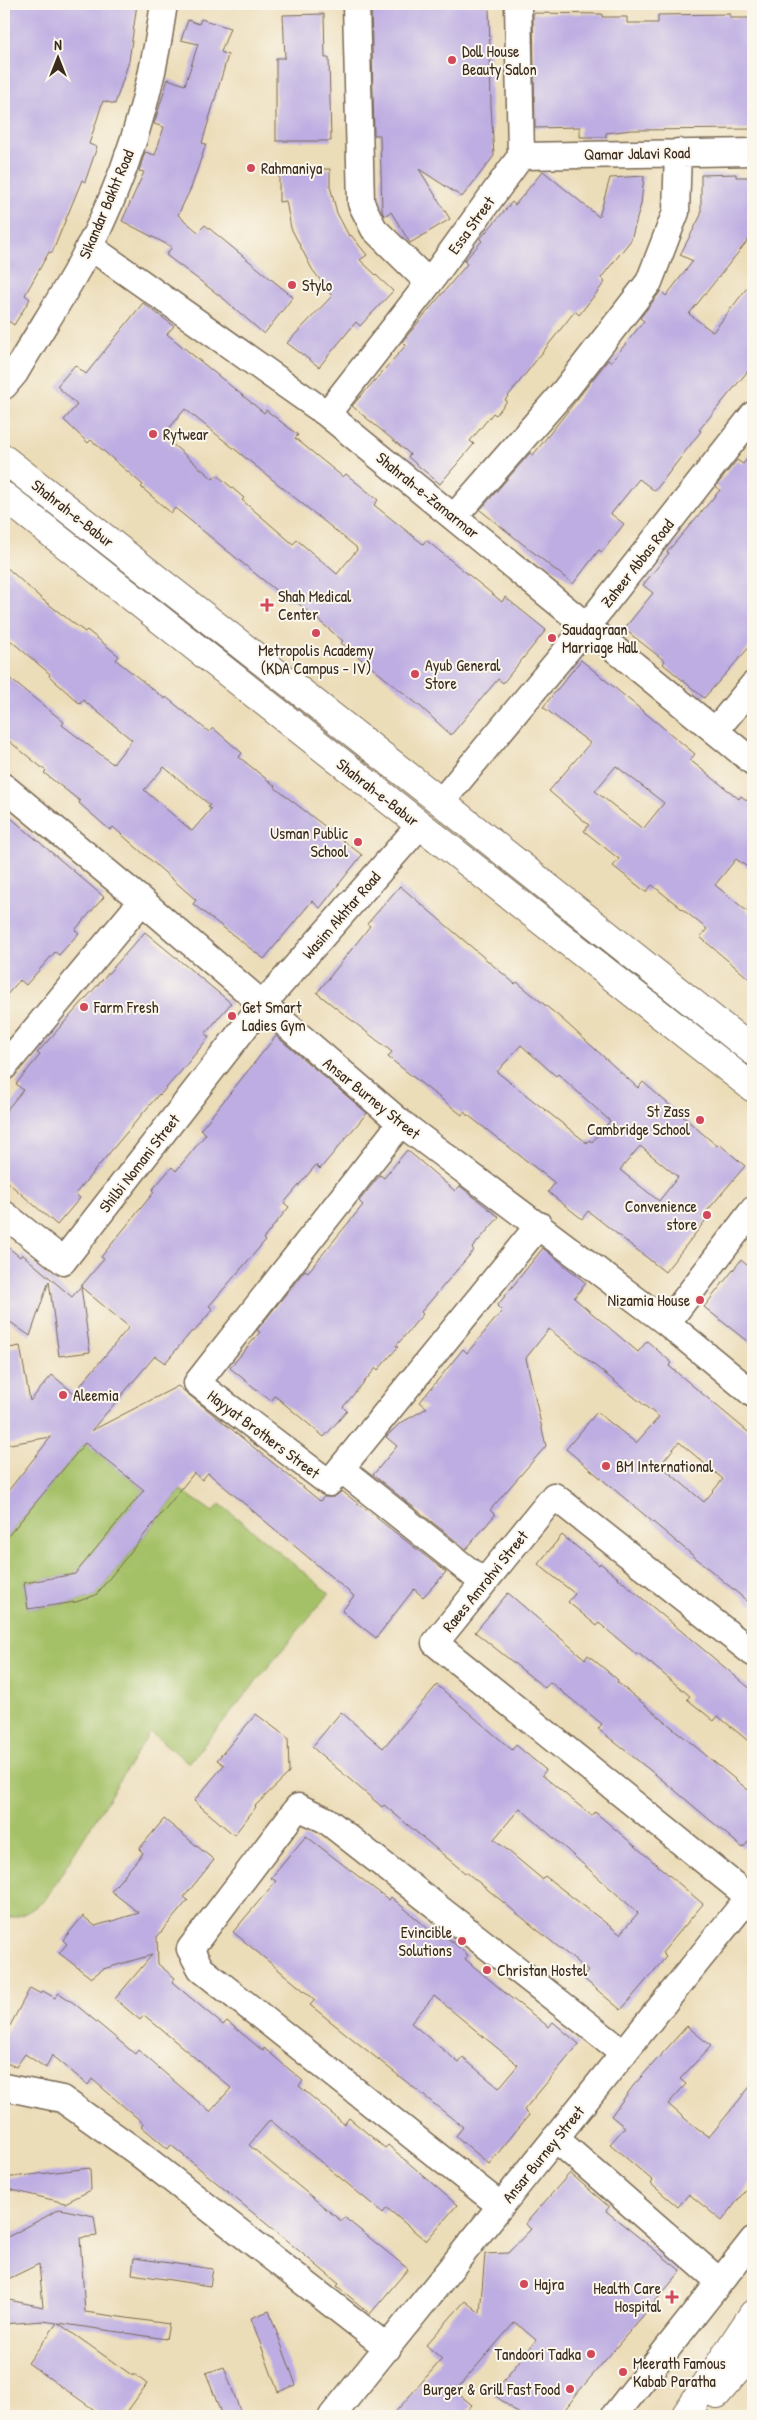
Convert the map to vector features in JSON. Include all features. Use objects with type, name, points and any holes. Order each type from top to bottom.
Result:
[{"type":"main road","name":"Shahrah-e-Babur","points":[[4,459],[498,847],[753,1051]]},
{"type":"main road","name":"Shahrah-e-Babur","points":[[4,496],[753,1088]]},
{"type":"main road","points":[[476,870],[498,847]]},
{"type":"main road","points":[[685,2416],[753,2314]]},
{"type":"main road","points":[[698,2416],[753,2352]]},
{"type":"street","name":"Sikandar Bakht Road","points":[[4,386],[15,373],[89,246],[125,166],[147,93],[164,4]]},
{"type":"street","points":[[356,4],[361,203],[374,229],[429,283]]},
{"type":"street","points":[[518,4],[521,156]]},
{"type":"street","points":[[454,517],[566,389],[649,282],[676,212],[678,152]]},
{"type":"street","name":"Qamar Jalavi Road","points":[[521,156],[753,152]]},
{"type":"street","name":"Essa Street","points":[[327,414],[429,283],[521,156]]},
{"type":"street","name":"Shahrah-e-Zamarmar","points":[[89,246],[327,414],[753,762]]},
{"type":"street","name":"Zaheer Abbas Road","points":[[441,802],[587,626],[753,415]]},
{"type":"street","points":[[715,731],[753,685]]},
{"type":"street","name":"Ansar Burney Street","points":[[4,786],[142,901],[401,1123],[667,1323],[753,1394]]},
{"type":"street","name":"Wasim Akhtar Road","points":[[262,1005],[420,825]]},
{"type":"street","points":[[4,1067],[142,901]]},
{"type":"street","name":"Shilbi Nomani Street","points":[[4,1214],[63,1261],[262,1005]]},
{"type":"street","name":"Hayyat Brothers Street","points":[[401,1123],[197,1383],[329,1483],[539,1226]]},
{"type":"street","points":[[667,1323],[753,1210]]},
{"type":"street","points":[[341,1469],[483,1582]]},
{"type":"street","name":"Raees Amrohvi Street","points":[[751,1895],[435,1643],[554,1496],[753,1653]]},
{"type":"street","points":[[501,2206],[201,1969],[190,1949],[298,1807],[326,1820],[624,2053]]},
{"type":"street","name":"Ansar Burney Street","points":[[332,2416],[751,1895]]},
{"type":"street","points":[[4,2087],[62,2099],[137,2152],[388,2348]]},
{"type":"street","points":[[555,2138],[720,2282]]},
{"type":"street","points":[[614,2416],[753,2240]]},
{"type":"green space","points":[[85,1443],[144,1490],[75,1574],[24,1583],[28,1609],[76,1602],[96,1595],[181,1490],[213,1512],[220,1504],[329,1593],[189,1763],[150,1732],[45,1900],[21,1915],[4,1917],[4,1541]]},
{"type":"building","points":[[11,4],[137,4],[129,61],[115,104],[103,101],[89,144],[97,147],[85,182],[82,180],[52,253],[49,252],[25,295],[30,299],[14,325],[4,318],[4,38]]},
{"type":"building","points":[[371,4],[489,4],[494,156],[462,197],[419,169],[450,219],[410,243],[391,212],[384,216],[382,211],[380,135],[374,135]]},
{"type":"building","points":[[533,13],[602,14],[602,17],[627,17],[627,23],[658,23],[658,15],[730,14],[730,18],[753,18],[753,129],[632,130],[606,133],[606,137],[580,137],[580,127],[535,128]]},
{"type":"building","points":[[324,14],[325,58],[329,58],[331,141],[276,141],[276,58],[285,58],[283,15]]},
{"type":"building","points":[[201,19],[230,28],[221,52],[228,55],[202,143],[206,144],[191,188],[178,215],[198,232],[205,225],[293,297],[264,334],[224,299],[166,255],[172,247],[122,221],[144,172],[139,171],[145,152],[155,155],[164,127],[154,124],[168,79],[185,85],[198,44],[181,40],[188,20],[199,24]]},
{"type":"building","points":[[330,169],[330,186],[337,213],[349,236],[351,235],[367,255],[360,260],[393,291],[360,326],[356,322],[319,367],[287,343],[332,296],[312,269],[291,228],[286,201],[279,202],[279,170]]},
{"type":"building","points":[[543,171],[599,217],[610,178],[644,176],[641,204],[631,240],[601,278],[605,282],[579,315],[575,311],[505,400],[507,401],[496,415],[493,413],[470,441],[474,444],[440,484],[408,457],[410,454],[352,406],[406,345],[402,342],[467,264],[464,261],[482,241],[480,239],[512,202],[515,205]]},
{"type":"building","points":[[736,174],[736,177],[752,177],[753,180],[753,234],[689,314],[713,332],[753,280],[753,365],[699,430],[701,431],[655,491],[639,479],[611,514],[624,524],[602,552],[599,550],[573,584],[480,510],[530,453],[533,455],[608,360],[611,362],[644,321],[640,318],[661,291],[666,296],[693,261],[680,255],[701,215],[701,175]]},
{"type":"building","points":[[143,303],[174,326],[167,334],[264,413],[266,410],[298,435],[295,438],[343,477],[346,474],[378,500],[374,505],[423,544],[426,540],[502,602],[505,597],[546,630],[503,683],[498,679],[451,735],[421,707],[341,643],[343,641],[293,599],[290,602],[175,508],[171,513],[141,487],[143,485],[91,440],[88,443],[64,420],[77,405],[57,386],[75,365],[86,374]],"holes":[[[185,409],[356,547],[357,550],[337,574],[297,540],[293,544],[242,500],[244,498],[217,475],[213,479],[163,436]]]},
{"type":"building","points":[[753,451],[753,643],[704,698],[663,664],[665,661],[624,629],[653,593],[643,585],[669,553],[667,552],[720,490],[716,486],[737,460],[743,464]]},
{"type":"building","points":[[4,565],[43,600],[85,632],[87,630],[119,656],[116,660],[165,699],[166,697],[209,732],[213,728],[242,753],[239,757],[274,787],[362,855],[320,908],[312,901],[264,959],[193,904],[196,900],[113,827],[110,830],[79,803],[80,801],[44,773],[46,771],[4,737],[4,674],[64,722],[62,725],[113,764],[132,740],[83,700],[80,704],[49,676],[50,674],[4,635]],"holes":[[[164,767],[210,805],[208,807],[211,809],[192,831],[144,790]]]},
{"type":"building","points":[[581,660],[695,754],[690,760],[739,799],[741,796],[753,805],[753,871],[736,859],[715,885],[753,916],[753,982],[700,937],[707,929],[652,885],[646,892],[613,866],[619,859],[584,831],[589,825],[549,791],[590,743],[543,707]],"holes":[[[616,766],[664,803],[643,829],[595,791]]]},
{"type":"building","points":[[11,818],[104,897],[75,930],[79,933],[59,955],[55,952],[26,985],[20,980],[4,998],[4,826]]},
{"type":"building","points":[[400,886],[515,984],[517,982],[562,1019],[638,1088],[643,1082],[717,1146],[719,1144],[745,1166],[702,1217],[706,1220],[665,1272],[588,1211],[582,1219],[548,1192],[555,1183],[464,1112],[462,1115],[388,1057],[392,1052],[317,993],[370,926],[367,924]],"holes":[[[521,1045],[556,1076],[558,1074],[610,1121],[592,1142],[589,1140],[587,1143],[497,1072]],[[640,1146],[678,1177],[659,1201],[620,1170]]]},
{"type":"building","points":[[145,932],[231,1003],[205,1034],[209,1037],[183,1069],[159,1094],[75,1194],[80,1198],[57,1225],[4,1179],[4,1113],[23,1090],[16,1084],[40,1055],[37,1053]]},
{"type":"building","points":[[276,1036],[367,1113],[320,1169],[316,1165],[284,1203],[289,1207],[263,1239],[265,1241],[209,1306],[213,1309],[194,1332],[192,1331],[165,1363],[155,1356],[91,1431],[178,1386],[320,1501],[324,1497],[334,1497],[342,1491],[446,1572],[423,1597],[414,1589],[376,1638],[342,1611],[354,1596],[208,1473],[202,1480],[194,1473],[96,1595],[76,1602],[28,1609],[24,1583],[75,1574],[144,1490],[85,1443],[4,1541],[4,1496],[51,1437],[4,1445],[4,1415],[8,1415],[4,1391],[4,1349],[20,1346],[30,1401],[52,1375],[74,1393],[129,1327],[81,1287],[90,1352],[59,1356],[49,1281],[30,1336],[6,1319],[4,1313],[4,1244],[20,1257],[22,1254],[72,1297],[104,1259],[101,1257],[154,1192],[152,1190],[172,1167],[176,1171],[206,1134],[201,1129]]},
{"type":"building","points":[[407,1150],[455,1191],[460,1186],[499,1217],[472,1248],[474,1250],[421,1312],[423,1314],[396,1346],[398,1347],[378,1370],[376,1368],[343,1407],[347,1411],[324,1437],[275,1396],[271,1401],[230,1368],[260,1332],[257,1330],[305,1270],[308,1272],[363,1205],[359,1201],[380,1175],[384,1178]]},
{"type":"building","points":[[543,1248],[586,1283],[574,1298],[638,1352],[647,1341],[672,1363],[669,1366],[753,1436],[753,1606],[566,1449],[597,1412],[636,1443],[659,1417],[549,1329],[526,1358],[546,1446],[490,1510],[495,1515],[466,1549],[373,1475],[397,1446],[386,1437],[399,1424],[427,1408],[420,1402],[463,1349],[467,1353],[502,1311],[497,1306]],"holes":[[[679,1442],[723,1479],[704,1502],[660,1465]]]},
{"type":"building","points":[[741,1260],[753,1270],[753,1346],[704,1307]]},
{"type":"building","points":[[562,1535],[599,1565],[600,1563],[753,1691],[753,1745],[718,1716],[714,1721],[687,1699],[690,1696],[638,1653],[637,1655],[599,1623],[597,1626],[568,1602],[575,1594],[538,1564]]},
{"type":"building","points":[[508,1593],[585,1659],[588,1655],[618,1680],[617,1682],[753,1794],[753,1836],[743,1848],[665,1782],[598,1729],[602,1724],[550,1682],[545,1688],[475,1632]]},
{"type":"building","points":[[437,1685],[512,1750],[516,1745],[546,1770],[542,1775],[592,1816],[595,1812],[703,1904],[662,1953],[666,1957],[621,2010],[583,1978],[588,1971],[465,1873],[384,1805],[382,1807],[312,1747],[341,1712],[383,1748]],"holes":[[[520,1808],[638,1913],[620,1934],[545,1876],[542,1879],[494,1839]]]},
{"type":"building","points":[[256,1714],[288,1738],[289,1773],[255,1806],[234,1835],[194,1801],[224,1765],[217,1760]]},
{"type":"building","points":[[164,1819],[214,1860],[184,1897],[188,1900],[157,1937],[158,1964],[175,1978],[172,1982],[223,2025],[227,2021],[263,2051],[264,2048],[303,2081],[299,2086],[344,2124],[349,2118],[385,2148],[388,2145],[457,2205],[426,2241],[387,2208],[383,2213],[270,2120],[249,2145],[341,2221],[344,2217],[408,2269],[370,2314],[337,2286],[339,2284],[171,2145],[168,2149],[141,2126],[143,2123],[92,2079],[88,2085],[52,2055],[46,2068],[25,2054],[16,2067],[4,2062],[4,2037],[30,1988],[41,1994],[43,1991],[55,1998],[59,1993],[75,2004],[135,2054],[138,2050],[210,2112],[231,2088],[144,2015],[140,2020],[115,1999],[152,1955],[103,1969],[91,1978],[59,1953],[67,1944],[63,1940],[83,1916],[95,1926],[139,1913],[111,1891],[143,1853],[139,1849]]},
{"type":"building","points":[[306,1836],[389,1900],[391,1897],[432,1932],[435,1928],[468,1955],[465,1959],[510,1997],[549,2027],[553,2022],[579,2044],[524,2110],[529,2115],[489,2164],[456,2136],[463,2127],[310,2005],[315,2000],[233,1932],[276,1881],[271,1878]],"holes":[[[434,1996],[518,2065],[499,2088],[463,2058],[459,2063],[411,2023]]]},
{"type":"building","points":[[687,2026],[711,2046],[680,2079],[686,2084],[668,2104],[709,2137],[753,2083],[753,2180],[722,2221],[689,2194],[678,2207],[651,2184],[653,2181],[610,2144],[625,2127],[611,2116],[633,2086]]},
{"type":"building","points":[[90,2168],[91,2190],[65,2203],[4,2188],[4,2178]]},
{"type":"building","points":[[570,2173],[609,2207],[606,2211],[681,2271],[560,2416],[522,2416],[493,2394],[536,2340],[515,2322],[455,2391],[472,2405],[462,2416],[392,2416],[442,2359],[426,2345],[465,2301],[480,2313],[485,2254],[508,2253],[531,2229],[525,2224]]},
{"type":"building","points":[[60,2209],[94,2216],[97,2236],[80,2238],[85,2312],[169,2324],[166,2339],[58,2323],[147,2384],[124,2416],[103,2416],[28,2363],[57,2323],[43,2321],[4,2324],[4,2299],[43,2307],[39,2264],[4,2281],[4,2239]]},
{"type":"building","points":[[134,2258],[213,2269],[210,2286],[132,2274]]},
{"type":"building","points":[[269,2311],[296,2385],[278,2392],[251,2318]]},
{"type":"building","points":[[224,2367],[242,2416],[222,2416],[206,2373]]},
{"type":"place","name":"Doll House Beauty Salon","points":[[452,60]]},
{"type":"place","name":"Rahmaniya","points":[[251,168]]},
{"type":"place","name":"Stylo","points":[[292,285]]},
{"type":"place","name":"Rytwear","points":[[153,434]]},
{"type":"place","name":"Shah Medical Center","points":[[267,605]]},
{"type":"place","name":"Metropolis Academy (KDA Campus - IV)","points":[[316,633]]},
{"type":"place","name":"Saudagraan Marriage Hall","points":[[552,638]]},
{"type":"place","name":"Ayub General Store","points":[[415,674]]},
{"type":"place","name":"Usman Public School","points":[[358,842]]},
{"type":"place","name":"Farm Fresh","points":[[84,1007]]},
{"type":"place","name":"Get Smart Ladies Gym","points":[[232,1016]]},
{"type":"place","name":"St Zass Cambridge School","points":[[700,1120]]},
{"type":"place","name":"Convenience store","points":[[707,1215]]},
{"type":"place","name":"Nizamia House","points":[[700,1300]]},
{"type":"place","name":"Aleemia","points":[[63,1395]]},
{"type":"place","name":"BM International","points":[[606,1466]]},
{"type":"place","name":"Evincible Solutions","points":[[462,1941]]},
{"type":"place","name":"Christan Hostel","points":[[487,1970]]},
{"type":"place","name":"Hajra","points":[[524,2284]]},
{"type":"place","name":"Health Care Hospital","points":[[672,2297]]},
{"type":"place","name":"Tandoori Tadka","points":[[591,2354]]},
{"type":"place","name":"Meerath Famous Kabab Paratha","points":[[623,2372]]},
{"type":"place","name":"Burger & Grill Fast Food","points":[[570,2389]]}]
